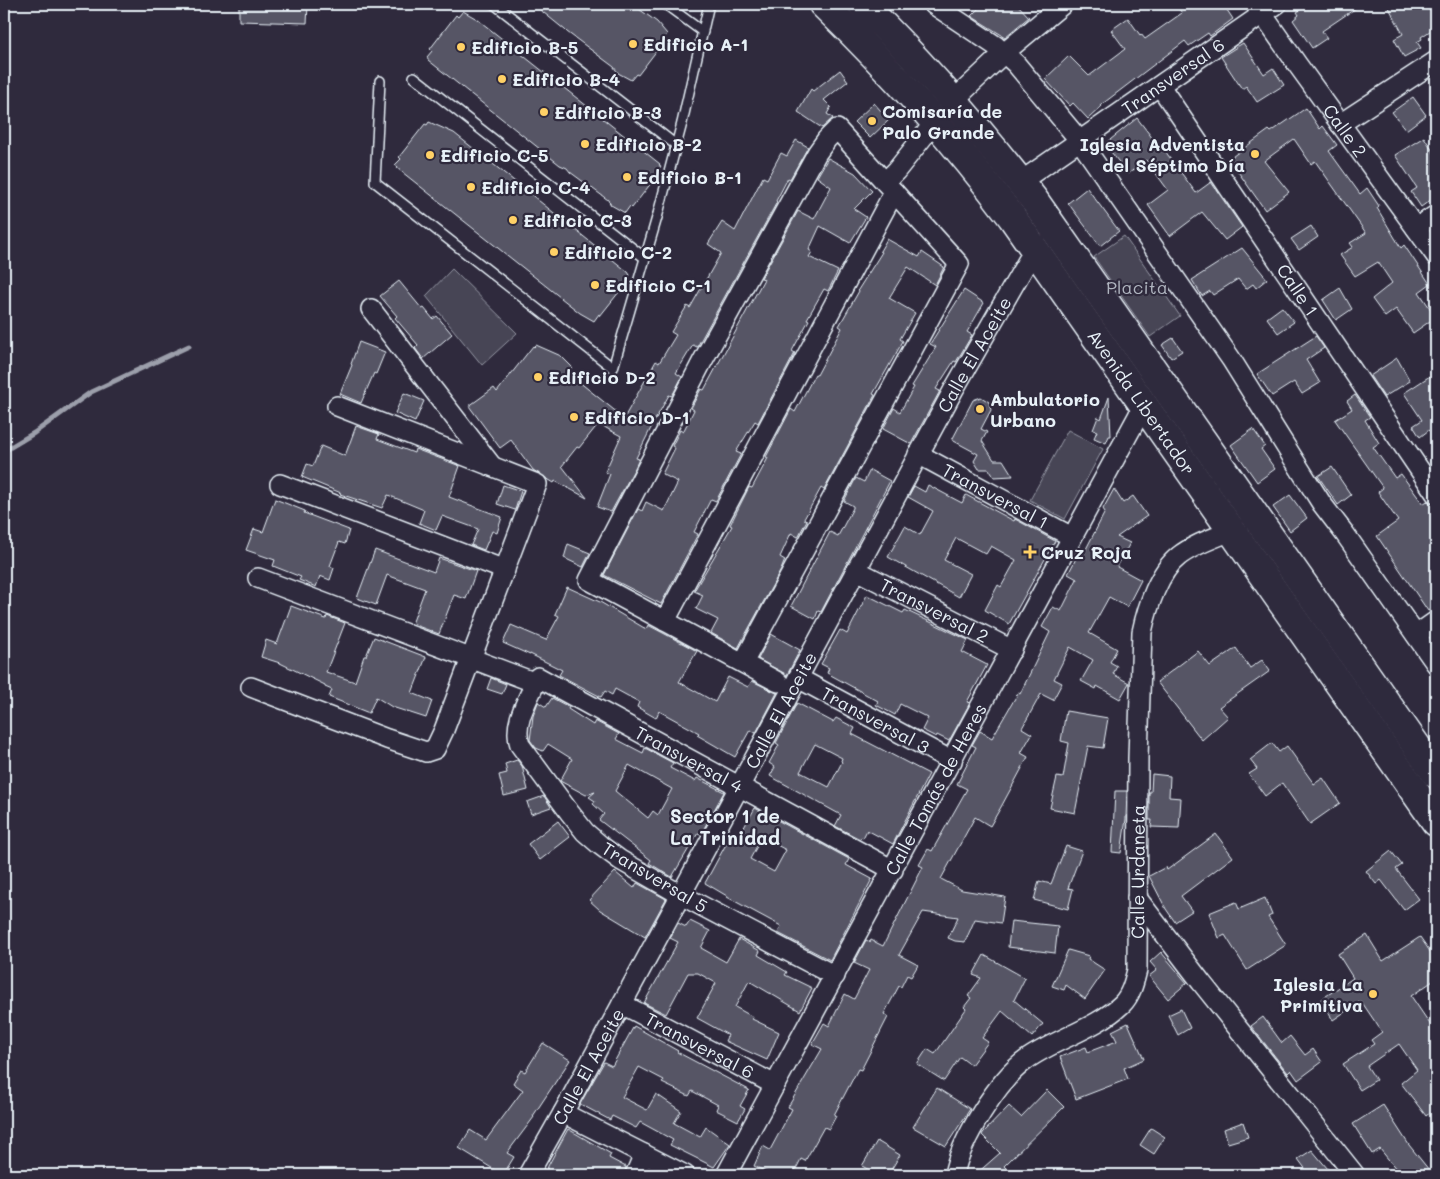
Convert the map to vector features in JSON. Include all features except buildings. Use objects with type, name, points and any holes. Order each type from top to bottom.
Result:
[{"type":"main road","name":"Avenida Libertador","points":[[823,4],[882,63],[984,179],[1436,822]]},
{"type":"main road","name":"Avenida Libertador","points":[[862,4],[953,101],[1005,161],[1106,302],[1436,774]]},
{"type":"main road","points":[[935,122],[953,101]]},
{"type":"street","points":[[933,4],[1004,53],[1032,82],[1080,141],[1231,359],[1300,472],[1346,534],[1436,664]]},
{"type":"street","points":[[953,101],[1004,53],[1063,4]]},
{"type":"street","name":"Transversal 6","points":[[1020,182],[1160,86],[1265,7]]},
{"type":"street","name":"Calle 2","points":[[1265,7],[1340,124],[1436,256]]},
{"type":"street","points":[[1340,124],[1436,61]]},
{"type":"street","name":"Calle 1","points":[[1160,86],[1436,494]]},
{"type":"street","points":[[665,621],[896,171],[935,122]]},
{"type":"street","points":[[743,663],[959,264],[837,129],[817,153],[702,362],[589,580],[778,682]]},
{"type":"street","points":[[1416,228],[1436,215]]},
{"type":"street","name":"Calle El Aceite","points":[[528,1175],[918,454],[1034,248]]},
{"type":"street","points":[[371,309],[493,467]]},
{"type":"street","name":"Calle Tomás de Heres","points":[[726,1175],[952,762],[1144,405]]},
{"type":"street","points":[[251,687],[387,740],[426,752],[435,749],[538,484],[337,406]]},
{"type":"street","name":"Transversal 1","points":[[918,454],[1072,537]]},
{"type":"street","points":[[280,484],[505,570]]},
{"type":"street","name":"Calle Urdaneta","points":[[954,1175],[962,1150],[974,1126],[989,1102],[1010,1075],[1026,1060],[1106,1016],[1122,1004],[1130,993],[1136,970],[1138,758],[1142,632],[1146,613],[1156,588],[1173,562],[1180,555],[1232,530]]},
{"type":"street","name":"Transversal 2","points":[[856,570],[1012,650]]},
{"type":"street","name":"Transversal 4","points":[[258,578],[471,659],[537,680],[740,786],[893,870]]},
{"type":"street","points":[[1416,635],[1436,622]]},
{"type":"street","name":"Transversal 3","points":[[798,678],[952,762]]},
{"type":"street","name":"Transversal 5","points":[[537,680],[518,727],[517,737],[520,745],[585,832],[600,846],[620,860],[681,895],[835,976]]},
{"type":"street","points":[[1137,898],[1224,1011],[1355,1175]]},
{"type":"street","name":"Transversal 6","points":[[622,1004],[776,1086]]},
{"type":"street","points":[[563,1113],[685,1175]]},
{"type":"street","points":[[634,1175],[644,1154]]},
{"type":"lane","points":[[494,4],[676,145]]},
{"type":"lane","points":[[664,4],[703,32]]},
{"type":"lane","points":[[380,81],[375,182],[613,368],[676,145],[709,4]]},
{"type":"lane","points":[[414,77],[645,258]]},
{"type":"green space","name":"Placita","points":[[1124,236],[1180,316],[1150,337],[1094,257]]},
{"type":"green space","points":[[452,269],[517,333],[482,365],[426,296]]},
{"type":"green space","points":[[1068,430],[1103,449],[1065,519],[1030,500]]},
{"type":"waterway","points":[[4,451],[34,433],[91,392],[189,346]]},
{"type":"place","name":"Edificio A-1","points":[[633,44]]},
{"type":"place","name":"Edificio B-5","points":[[461,47]]},
{"type":"place","name":"Edificio B-4","points":[[502,79]]},
{"type":"place","name":"Edificio B-3","points":[[544,112]]},
{"type":"place","name":"Comisaría de Palo Grande","points":[[872,121]]},
{"type":"place","name":"Edificio B-2","points":[[585,144]]},
{"type":"place","name":"Iglesia Adventista del Séptimo Día","points":[[1255,154]]},
{"type":"place","name":"Edificio C-5","points":[[430,155]]},
{"type":"place","name":"Edificio B-1","points":[[627,177]]},
{"type":"place","name":"Edificio C-4","points":[[471,187]]},
{"type":"place","name":"Edificio C-3","points":[[513,220]]},
{"type":"place","name":"Edificio C-2","points":[[554,252]]},
{"type":"place","name":"Edificio C-1","points":[[595,285]]},
{"type":"place","name":"Edificio D-2","points":[[538,377]]},
{"type":"place","name":"Ambulatorio Urbano","points":[[980,409]]},
{"type":"place","name":"Edificio D-1","points":[[574,417]]},
{"type":"place","name":"Cruz Roja","points":[[1030,552]]},
{"type":"place","name":"Iglesia La Primitiva","points":[[1373,994]]},
{"type":"district","name":"Sector 1 de La Trinidad","points":[[725,826]]}]
